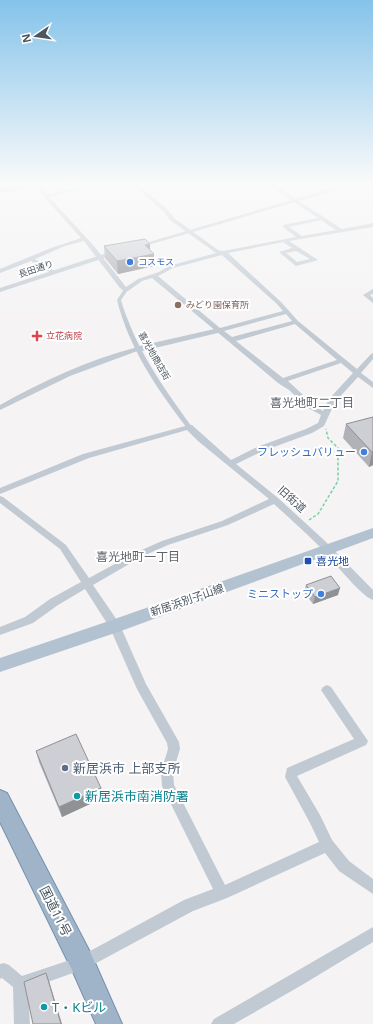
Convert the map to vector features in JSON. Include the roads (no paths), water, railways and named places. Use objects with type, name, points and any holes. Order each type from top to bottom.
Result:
[{"type":"highway","name":"国道11号","points":[[0,800],[82,963],[109,1024]]},
{"type":"main road","name":"新居浜別子山線","points":[[0,665],[115,626],[373,533]]},
{"type":"street","points":[[78,232],[126,290],[140,280],[154,276],[171,267],[224,253],[284,240],[336,232]]},
{"type":"street","points":[[190,232],[216,251],[224,253],[296,322],[373,386]]},
{"type":"street","name":"長田通り","points":[[0,290],[100,257],[190,232]]},
{"type":"street","points":[[293,232],[300,237]]},
{"type":"street","points":[[0,271],[32,259],[40,254],[72,242],[85,239]]},
{"type":"street","points":[[284,240],[315,260],[296,264],[282,252],[297,249]]},
{"type":"street","points":[[32,259],[53,272]]},
{"type":"street","points":[[154,276],[230,340],[294,390],[304,402],[319,413],[325,414]]},
{"type":"street","name":"喜光地商店街","points":[[126,290],[119,300],[121,309],[138,349],[189,427]]},
{"type":"street","points":[[373,291],[366,295],[373,301]]},
{"type":"street","points":[[0,408],[48,383],[120,354],[287,312]]},
{"type":"street","points":[[230,340],[296,322]]},
{"type":"street","points":[[231,463],[260,449],[309,431],[321,424],[332,401],[373,354]]},
{"type":"street","points":[[281,380],[343,360]]},
{"type":"street","points":[[0,491],[86,456],[189,427]]},
{"type":"street","name":"旧街道","points":[[189,427],[201,439],[302,524],[373,596]]},
{"type":"street","points":[[0,500],[63,547],[115,626],[141,686],[173,742],[174,749],[167,772],[168,786],[222,893]]},
{"type":"street","points":[[0,631],[29,620],[54,602],[140,554],[165,543],[225,523],[275,500]]},
{"type":"street","points":[[327,690],[362,741],[291,772],[290,777],[315,819],[327,845],[344,866],[373,887]]},
{"type":"street","points":[[20,984],[82,963],[189,905],[222,893],[327,845]]},
{"type":"street","points":[[219,1024],[297,980],[373,934]]},
{"type":"street","points":[[0,972],[4,970],[20,984],[22,1024]]},
{"type":"place","name":"コスモス","points":[[130,262]]},
{"type":"place","name":"みどり園保育所","points":[[178,305]]},
{"type":"place","name":"立花病院","points":[[37,336]]},
{"type":"place","name":"フレッシュバリュー","points":[[364,452]]},
{"type":"place","name":"喜光地","points":[[308,561]]},
{"type":"place","name":"ミニストップ","points":[[321,594]]},
{"type":"place","name":"新居浜市 上部支所","points":[[65,768]]},
{"type":"place","name":"新居浜市南消防署","points":[[77,796]]},
{"type":"place","name":"T・Kビル","points":[[44,1007]]},
{"type":"district","name":"喜光地町二丁目","points":[[312,403]]},
{"type":"district","name":"喜光地町一丁目","points":[[138,557]]}]
